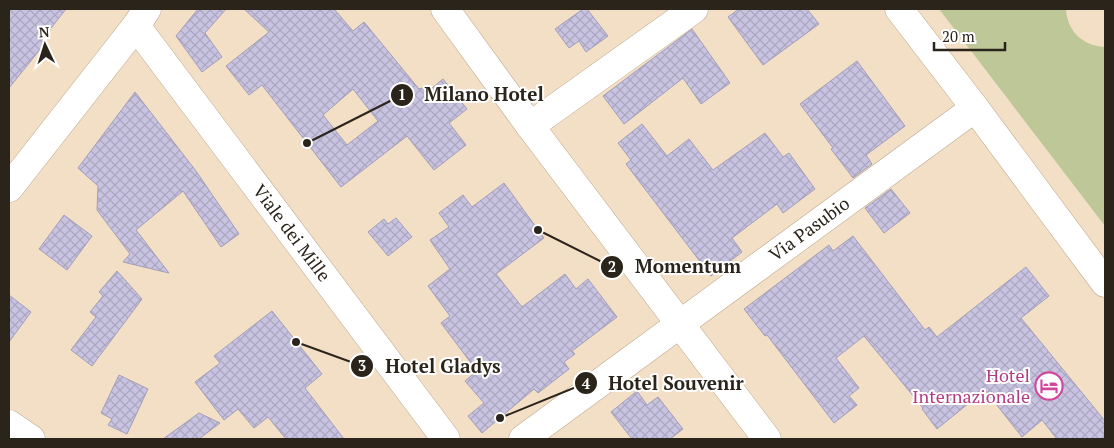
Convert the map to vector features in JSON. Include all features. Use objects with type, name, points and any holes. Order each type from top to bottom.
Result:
[{"type":"street","points":[[445,9],[530,126],[767,439]]},
{"type":"street","points":[[530,126],[694,9]]},
{"type":"street","points":[[899,9],[1105,283]]},
{"type":"street","points":[[9,188],[141,18]]},
{"type":"street","name":"Viale dei Mille","points":[[141,18],[446,439]]},
{"type":"street","name":"Via Pasubio","points":[[523,439],[680,326],[975,108]]},
{"type":"street","points":[[9,424],[31,439]]},
{"type":"green space","points":[[939,9],[1066,9],[1069,24],[1078,36],[1090,44],[1105,47],[1105,226]]},
{"type":"building","points":[[9,9],[66,9],[44,37],[46,42],[9,88]]},
{"type":"building","points":[[198,9],[226,9],[205,33],[222,57],[202,72],[176,36]]},
{"type":"building","points":[[244,9],[334,9],[353,31],[364,22],[419,89],[422,88],[426,93],[443,79],[467,109],[449,123],[466,145],[434,170],[407,136],[341,187],[262,85],[249,95],[226,66],[269,32]],"holes":[[[353,89],[378,121],[347,145],[323,115]]]},
{"type":"building","points":[[583,9],[587,9],[608,36],[586,52],[579,41],[569,48],[555,29]]},
{"type":"building","points":[[739,9],[807,9],[819,24],[763,65],[728,17]]},
{"type":"building","points":[[692,29],[730,83],[701,104],[683,78],[624,124],[603,96]]},
{"type":"building","points":[[857,61],[905,126],[866,155],[872,164],[853,178],[800,104]]},
{"type":"building","points":[[135,92],[196,171],[239,234],[221,247],[183,191],[136,230],[169,273],[123,262],[130,254],[97,210],[98,186],[78,168]]},
{"type":"building","points":[[642,124],[667,156],[689,139],[713,170],[765,133],[783,157],[789,153],[815,189],[783,213],[777,204],[732,238],[742,252],[711,276],[626,164],[631,160],[618,143]]},
{"type":"building","points":[[504,183],[544,238],[496,274],[522,307],[565,274],[576,289],[588,279],[617,317],[572,351],[575,354],[564,362],[569,369],[538,393],[534,389],[482,433],[468,416],[484,403],[465,381],[477,371],[441,323],[450,316],[428,286],[450,269],[430,240],[449,227],[439,213],[463,195],[472,207]]},
{"type":"building","points":[[891,189],[910,213],[884,233],[865,208]]},
{"type":"building","points":[[64,215],[92,236],[67,270],[39,249]]},
{"type":"building","points":[[396,218],[412,237],[388,256],[368,232],[384,219],[388,224]]},
{"type":"building","points":[[853,236],[925,330],[929,327],[937,337],[1026,267],[1049,296],[1021,318],[1105,421],[1105,439],[1057,439],[1042,420],[1022,437],[985,390],[937,429],[923,408],[864,336],[836,358],[859,388],[849,396],[857,405],[834,423],[767,335],[765,336],[744,309],[829,245],[833,251]]},
{"type":"building","points":[[117,271],[142,299],[92,366],[71,350],[96,317],[90,312],[103,296],[99,292]]},
{"type":"building","points":[[9,295],[31,312],[9,342]]},
{"type":"building","points":[[272,311],[322,374],[305,388],[344,439],[286,439],[268,417],[254,428],[238,409],[224,420],[195,382],[220,363],[214,356]]},
{"type":"building","points":[[119,375],[148,389],[127,434],[108,425],[112,419],[101,413]]},
{"type":"building","points":[[637,391],[647,405],[658,397],[683,429],[670,439],[632,439],[611,412]]},
{"type":"building","points":[[199,413],[220,423],[199,439],[163,439]]},
{"type":"place","name":"Milano Hotel","points":[[307,143]]},
{"type":"place","name":"Momentum","points":[[538,230]]},
{"type":"place","name":"Hotel Gladys","points":[[296,342]]},
{"type":"place","name":"Hotel Internazionale","points":[[1049,386]]},
{"type":"place","name":"Hotel Souvenir","points":[[500,418]]}]
